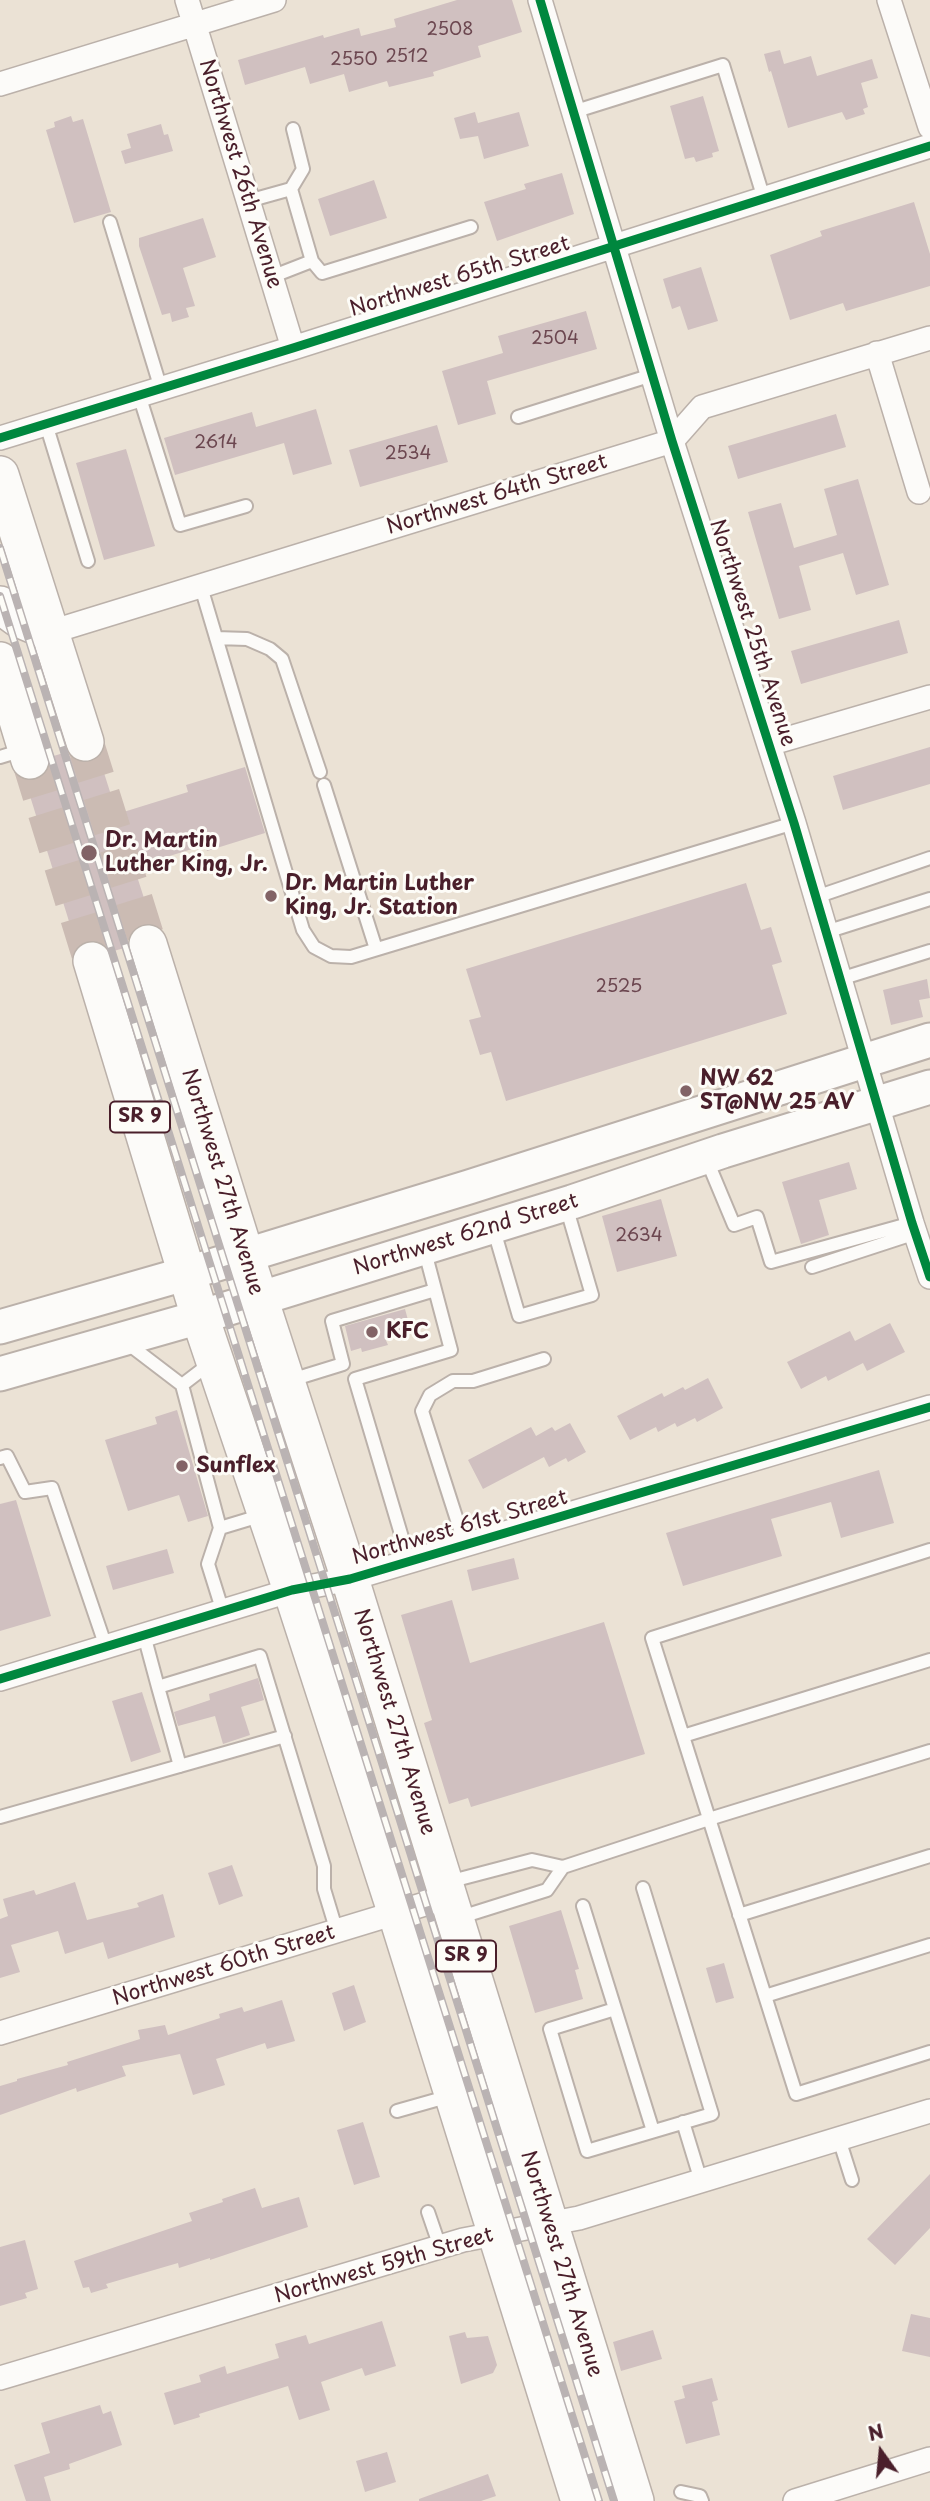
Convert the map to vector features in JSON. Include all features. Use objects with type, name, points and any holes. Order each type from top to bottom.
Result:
[{"type":"main road","points":[[0,475],[85,742]]},
{"type":"main road","points":[[0,605],[19,618],[51,632]]},
{"type":"main road","points":[[0,661],[19,755]]},
{"type":"main road","name":"Northwest 27th Avenue","points":[[148,944],[350,1579],[635,2501]]},
{"type":"main road","name":"SR 9","points":[[92,961],[200,1317],[397,1914],[580,2501]]},
{"type":"main road","points":[[0,1326],[188,1273],[469,1187],[930,1040]]},
{"type":"main road","name":"Northwest 62nd Street","points":[[0,1374],[200,1317],[424,1248],[930,1087]]},
{"type":"street","name":"Northwest 26th Avenue","points":[[187,0],[293,348]]},
{"type":"street","points":[[0,84],[274,0]]},
{"type":"street","name":"Northwest 25th Avenue","points":[[540,0],[672,441],[794,823],[930,1277]]},
{"type":"street","points":[[889,0],[930,127]]},
{"type":"street","name":"Northwest 65th Street","points":[[0,438],[930,146]]},
{"type":"street","points":[[672,441],[702,407],[930,338]]},
{"type":"street","points":[[877,354],[919,492]]},
{"type":"street","name":"Northwest 64th Street","points":[[51,632],[672,441]]},
{"type":"street","points":[[769,744],[930,697]]},
{"type":"street","name":"Northwest 61st Street","points":[[0,1679],[292,1590],[350,1579],[930,1407]]},
{"type":"street","name":"Northwest 60th Street","points":[[0,2033],[449,1900]]},
{"type":"street","name":"Northwest 59th Street","points":[[0,2378],[439,2247],[579,2218],[930,2111]]},
{"type":"street","points":[[795,2501],[930,2459]]},
{"type":"lane","points":[[573,112],[723,65],[764,199]]},
{"type":"lane","points":[[248,201],[291,189],[303,169],[293,129]]},
{"type":"lane","points":[[291,189],[312,261],[322,272],[471,227]]},
{"type":"lane","points":[[110,222],[180,526],[246,506]]},
{"type":"lane","points":[[271,277],[312,261]]},
{"type":"lane","points":[[517,417],[652,375]]},
{"type":"lane","points":[[46,424],[88,561]]},
{"type":"lane","points":[[201,587],[303,930],[314,947],[331,956],[351,957],[794,823]]},
{"type":"lane","points":[[216,638],[247,639],[270,649],[282,659],[320,772]]},
{"type":"lane","points":[[324,785],[376,949]]},
{"type":"lane","points":[[816,897],[930,858]]},
{"type":"lane","points":[[826,932],[930,899]]},
{"type":"lane","points":[[840,979],[930,951]]},
{"type":"lane","points":[[706,1157],[734,1225],[757,1217],[771,1262],[914,1228]]},
{"type":"lane","points":[[493,1226],[519,1316],[592,1295],[565,1204]]},
{"type":"lane","points":[[812,1267],[914,1228]]},
{"type":"lane","points":[[355,1379],[451,1350],[424,1248]]},
{"type":"lane","points":[[409,1561],[355,1379],[343,1364],[332,1321],[435,1290]]},
{"type":"lane","points":[[122,1339],[182,1385],[220,1528],[208,1564],[223,1612]]},
{"type":"lane","points":[[466,1545],[422,1411],[430,1395],[453,1381],[473,1381],[544,1359]]},
{"type":"lane","points":[[182,1385],[215,1360]]},
{"type":"lane","points":[[286,1382],[343,1364]]},
{"type":"lane","points":[[0,1458],[7,1456],[25,1492],[52,1488],[106,1647]]},
{"type":"lane","points":[[220,1528],[267,1514]]},
{"type":"lane","points":[[930,1550],[652,1638],[796,2094],[930,2052]]},
{"type":"lane","points":[[144,1635],[180,1766]]},
{"type":"lane","points":[[159,1687],[260,1656],[324,1866],[324,1889],[337,1932]]},
{"type":"lane","points":[[683,1736],[930,1660]]},
{"type":"lane","points":[[0,1817],[285,1736]]},
{"type":"lane","points":[[449,1900],[532,1860],[564,1867],[930,1751]]},
{"type":"lane","points":[[739,1915],[930,1856]]},
{"type":"lane","points":[[449,1900],[547,1890],[564,1867]]},
{"type":"lane","points":[[615,2009],[550,2029],[587,2151],[712,2114],[643,1888]]},
{"type":"lane","points":[[583,1906],[653,2131]]},
{"type":"lane","points":[[765,1996],[930,1945]]},
{"type":"lane","points":[[397,2111],[453,2095]]},
{"type":"lane","points":[[683,2122],[701,2181]]},
{"type":"lane","points":[[839,2139],[852,2180]]},
{"type":"lane","points":[[428,2212],[439,2247]]},
{"type":"lane","points":[[681,2492],[700,2496],[702,2501]]},
{"type":"building","points":[[457,0],[512,0],[522,32],[478,46],[481,57],[433,72],[434,76],[389,87],[387,81],[349,92],[344,74],[310,84],[305,67],[245,85],[238,60],[323,35],[324,38],[359,28],[361,36],[396,27],[394,19]]},
{"type":"building","points":[[780,50],[784,64],[811,56],[817,76],[872,59],[878,78],[861,83],[868,107],[863,109],[865,114],[846,120],[842,112],[788,128],[764,54]]},
{"type":"building","points":[[703,96],[719,151],[712,153],[713,157],[696,162],[694,157],[685,159],[670,106]]},
{"type":"building","points":[[475,112],[478,123],[519,112],[529,146],[484,159],[478,136],[460,139],[454,118]]},
{"type":"building","points":[[71,116],[73,122],[83,119],[111,212],[74,223],[46,130],[55,127],[54,122]]},
{"type":"building","points":[[161,124],[164,135],[168,134],[173,151],[125,164],[121,151],[131,148],[127,134]]},
{"type":"building","points":[[562,173],[574,214],[497,241],[484,202],[526,189],[524,184]]},
{"type":"building","points":[[374,180],[387,218],[330,236],[318,199]]},
{"type":"building","points":[[914,202],[930,254],[930,286],[846,311],[843,303],[790,320],[770,255],[822,236],[820,231]]},
{"type":"building","points":[[203,218],[216,257],[183,268],[195,306],[186,308],[189,317],[172,322],[170,313],[162,315],[139,246],[139,238]]},
{"type":"building","points":[[701,267],[718,321],[688,330],[680,306],[672,309],[663,279]]},
{"type":"building","points":[[586,311],[597,349],[487,381],[496,414],[458,425],[442,371],[503,353],[498,336]]},
{"type":"building","points":[[316,409],[332,464],[293,475],[284,443],[175,475],[164,438],[252,412],[256,427]]},
{"type":"building","points":[[836,414],[846,447],[738,479],[728,446]]},
{"type":"building","points":[[437,425],[448,462],[360,487],[349,450]]},
{"type":"building","points":[[126,449],[155,546],[104,560],[76,463]]},
{"type":"building","points":[[858,479],[889,585],[856,595],[843,553],[799,566],[811,610],[779,619],[748,512],[781,503],[794,548],[837,535],[824,489]]},
{"type":"building","points":[[899,620],[908,653],[801,684],[791,651]]},
{"type":"building","points":[[930,747],[930,784],[843,810],[833,776]]},
{"type":"building","points":[[67,752],[71,758],[81,763],[91,762],[99,757],[117,814],[188,792],[186,785],[245,767],[265,833],[207,851],[205,845],[134,867],[152,923],[141,924],[133,929],[128,939],[128,947],[110,952],[106,945],[96,940],[85,941],[77,947],[25,780],[35,780],[45,775],[50,765],[50,757]]},
{"type":"building","points":[[746,883],[761,930],[771,927],[782,962],[772,965],[787,1014],[506,1101],[491,1052],[480,1055],[469,1020],[481,1017],[466,969]]},
{"type":"building","points":[[927,979],[930,998],[919,1000],[923,1017],[891,1025],[883,990]]},
{"type":"building","points":[[849,1162],[857,1189],[819,1200],[829,1235],[801,1244],[782,1182]]},
{"type":"building","points":[[661,1199],[677,1256],[617,1272],[602,1216]]},
{"type":"building","points":[[405,1309],[411,1331],[385,1338],[388,1345],[362,1352],[361,1348],[351,1351],[345,1326]]},
{"type":"building","points":[[890,1323],[905,1352],[867,1371],[863,1363],[828,1381],[826,1376],[801,1389],[787,1362],[850,1331],[855,1341]]},
{"type":"building","points":[[708,1378],[723,1408],[697,1422],[695,1418],[677,1427],[675,1423],[658,1432],[656,1427],[630,1440],[617,1416],[662,1393],[664,1397]]},
{"type":"building","points":[[177,1410],[208,1516],[188,1522],[179,1495],[128,1511],[105,1440],[157,1424],[155,1417]]},
{"type":"building","points":[[570,1423],[586,1452],[568,1462],[566,1458],[549,1467],[544,1457],[483,1489],[468,1460],[531,1427],[536,1436],[552,1427],[555,1431]]},
{"type":"building","points":[[879,1470],[894,1523],[841,1538],[831,1502],[771,1519],[782,1556],[683,1586],[666,1533]]},
{"type":"building","points":[[16,1500],[51,1616],[0,1631],[0,1504]]},
{"type":"building","points":[[167,1549],[174,1573],[113,1590],[106,1566]]},
{"type":"building","points":[[514,1558],[519,1579],[472,1591],[467,1570]]},
{"type":"building","points":[[452,1600],[470,1663],[604,1622],[645,1754],[471,1807],[468,1798],[449,1804],[424,1723],[432,1720],[401,1615]]},
{"type":"building","points":[[258,1678],[264,1700],[241,1707],[250,1735],[223,1744],[215,1716],[178,1726],[174,1712],[210,1700],[209,1694]]},
{"type":"building","points":[[142,1692],[161,1752],[131,1762],[112,1701]]},
{"type":"building","points":[[232,1865],[243,1896],[219,1905],[208,1873]]},
{"type":"building","points":[[75,1882],[87,1920],[139,1907],[137,1903],[163,1894],[175,1937],[108,1959],[103,1942],[65,1954],[58,1931],[11,1945],[20,1972],[0,1978],[0,1919],[8,1916],[3,1899],[34,1890],[36,1895]]},
{"type":"building","points":[[561,1910],[579,1969],[575,1970],[583,1999],[535,2013],[509,1926]]},
{"type":"building","points":[[724,1963],[734,1998],[716,2003],[706,1968]]},
{"type":"building","points":[[354,1985],[366,2022],[344,2031],[332,1993]]},
{"type":"building","points":[[282,2000],[295,2041],[267,2049],[265,2043],[216,2059],[225,2085],[193,2095],[180,2054],[122,2066],[126,2076],[77,2092],[76,2088],[0,2115],[0,2086],[17,2079],[68,2065],[67,2062],[140,2039],[138,2030],[165,2025],[168,2035],[220,2018],[219,2014],[242,2007],[244,2012]]},
{"type":"building","points":[[363,2122],[380,2177],[354,2185],[337,2130]]},
{"type":"building","points":[[930,2174],[930,2228],[895,2265],[867,2239]]},
{"type":"building","points":[[255,2188],[262,2208],[299,2197],[308,2227],[210,2260],[179,2268],[178,2263],[106,2284],[108,2288],[91,2293],[89,2287],[83,2288],[74,2261],[192,2221],[189,2213]]},
{"type":"building","points":[[25,2240],[38,2289],[25,2293],[27,2298],[0,2306],[0,2247]]},
{"type":"building","points":[[911,2314],[930,2318],[930,2357],[902,2351]]},
{"type":"building","points":[[382,2321],[396,2366],[365,2376],[362,2368],[321,2382],[330,2410],[299,2420],[288,2386],[199,2414],[200,2417],[174,2425],[164,2393],[201,2382],[199,2375],[225,2366],[227,2374],[279,2358],[275,2344],[306,2335],[309,2344]]},
{"type":"building","points":[[653,2330],[662,2359],[621,2371],[613,2342]]},
{"type":"building","points":[[465,2332],[467,2338],[488,2336],[497,2365],[493,2373],[461,2384],[449,2336]]},
{"type":"building","points":[[712,2378],[718,2400],[712,2402],[720,2435],[686,2444],[674,2401],[685,2398],[682,2386]]},
{"type":"building","points":[[100,2405],[103,2414],[111,2411],[122,2445],[69,2464],[70,2469],[44,2477],[51,2501],[26,2501],[14,2465],[50,2453],[41,2423]]},
{"type":"building","points":[[387,2452],[396,2482],[365,2492],[356,2461]]},
{"type":"building","points":[[488,2474],[496,2496],[481,2501],[419,2501],[419,2499]]},
{"type":"tunnel","points":[[85,742],[148,944]]},
{"type":"tunnel","points":[[30,760],[92,961]]},
{"type":"railway","points":[[0,548],[614,2501]]},
{"type":"railway","points":[[0,596],[599,2501]]},
{"type":"cycle path","points":[[540,0],[672,441],[794,823],[930,1277]]},
{"type":"cycle path","points":[[0,438],[930,146]]},
{"type":"cycle path","points":[[0,1679],[292,1590],[350,1579],[930,1407]]},
{"type":"place","name":"Dr. Martin Luther King, Jr.","points":[[89,853]]},
{"type":"place","name":"Dr. Martin Luther King, Jr. Station","points":[[271,896]]},
{"type":"place","name":"NW 62 ST@NW 25 AV","points":[[686,1091]]},
{"type":"place","name":"KFC","points":[[372,1332]]},
{"type":"place","name":"Sunflex","points":[[182,1466]]}]
